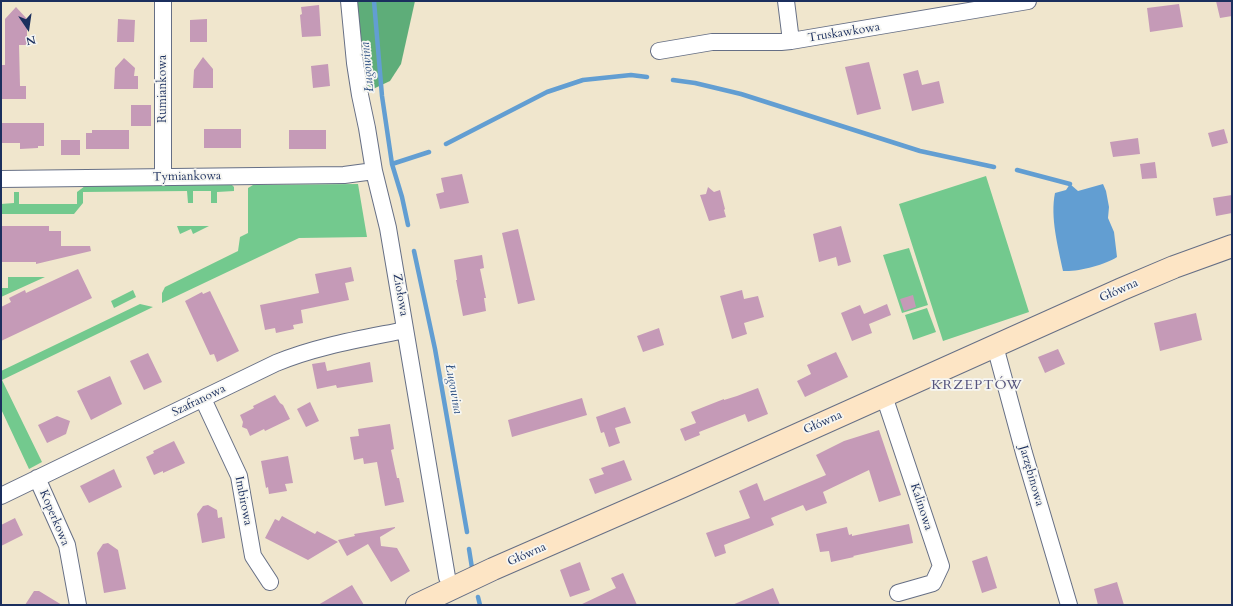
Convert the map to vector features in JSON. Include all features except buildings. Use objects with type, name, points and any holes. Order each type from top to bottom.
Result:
[{"type":"street","name":"Rumiankowa","points":[[163,177],[164,1]]},
{"type":"street","name":"Ziołowa","points":[[349,1],[355,64],[360,95],[374,171],[388,228],[447,576],[452,588]]},
{"type":"street","points":[[786,1],[791,41]]},
{"type":"street","name":"Truskawkowa","points":[[659,51],[712,42],[791,41],[1028,1]]},
{"type":"street","name":"Tymiankowa","points":[[1,178],[344,175],[374,171]]},
{"type":"street","name":"Główna","points":[[417,605],[452,588],[1174,267],[1232,246]]},
{"type":"street","name":"Szafranowa","points":[[1,496],[276,363],[298,354],[321,348],[405,330]]},
{"type":"street","name":"Jarzębinowa","points":[[995,346],[1022,446],[1069,605]]},
{"type":"street","name":"Kalinowa","points":[[884,396],[941,566],[933,583],[898,592]]},
{"type":"street","name":"Imbirowa","points":[[203,399],[239,476],[253,556],[270,582]]},
{"type":"street","name":"Koperkowa","points":[[37,478],[67,545],[78,605]]},
{"type":"green space","points":[[357,1],[415,1],[401,64],[390,81],[373,89],[366,84],[363,76]]},
{"type":"green space","points":[[986,176],[1029,312],[943,341],[899,204]]},
{"type":"green space","points":[[358,184],[367,237],[299,238],[162,303],[162,293],[165,287],[238,251],[240,237],[248,233],[248,188],[253,185]]},
{"type":"green space","points":[[232,185],[234,187],[234,191],[217,192],[217,203],[211,203],[211,191],[193,191],[193,203],[188,203],[187,191],[83,192],[83,203],[74,214],[1,214],[1,204],[14,203],[14,192],[19,192],[19,204],[77,204],[77,192],[85,186]]},
{"type":"green space","points":[[177,226],[209,226],[193,234],[191,229],[180,234]]},
{"type":"green space","points":[[909,248],[928,305],[902,313],[883,255]]},
{"type":"green space","points":[[8,277],[45,277],[1,297],[1,288],[8,288]]},
{"type":"green space","points":[[133,290],[136,297],[114,308],[111,301]]},
{"type":"green space","points":[[140,304],[153,307],[2,380],[42,462],[29,469],[1,409],[1,371]]},
{"type":"green space","points":[[927,308],[936,332],[913,340],[905,315]]},
{"type":"water","points":[[1070,184],[1078,191],[1103,184],[1109,207],[1108,218],[1114,232],[1117,257],[1106,263],[1091,267],[1063,271],[1055,232],[1053,212],[1055,193],[1066,190]]},
{"type":"waterway","name":"Ługowina","points":[[374,1],[382,96],[392,164],[402,197],[408,225]]},
{"type":"waterway","points":[[446,144],[547,92],[583,80],[631,75],[647,77]]},
{"type":"waterway","points":[[673,80],[695,83],[741,94],[920,151],[994,167]]},
{"type":"waterway","points":[[392,164],[429,152]]},
{"type":"waterway","points":[[1017,170],[1070,184]]},
{"type":"waterway","name":"Ługowina","points":[[414,251],[435,349],[467,532]]},
{"type":"waterway","name":"Ługowina","points":[[469,549],[472,568]]},
{"type":"waterway","name":"Ługowina","points":[[478,597],[480,605]]},
{"type":"district","name":"KRZEPTÓW","points":[[977,386]]}]
